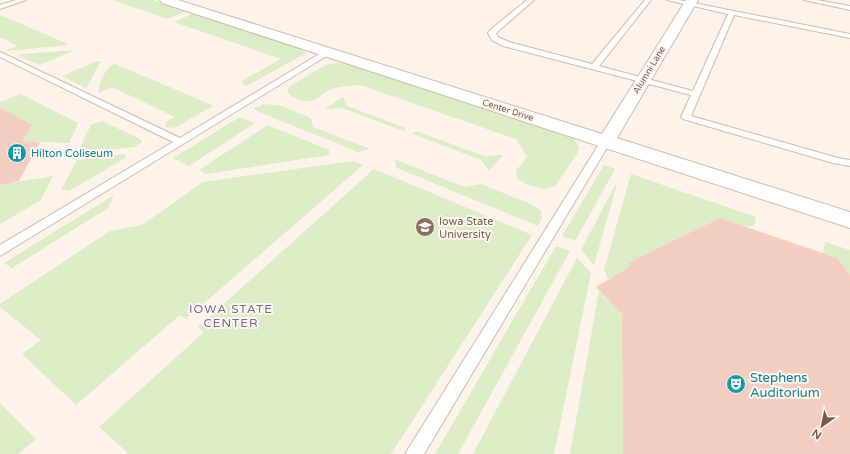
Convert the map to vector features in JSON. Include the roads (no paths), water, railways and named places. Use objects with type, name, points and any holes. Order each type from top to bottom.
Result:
[{"type":"street","name":"Center Drive","points":[[166,0],[850,220]]},
{"type":"street","name":"Alumni Lane","points":[[606,141],[690,2]]},
{"type":"lane","points":[[0,7],[23,0]]},
{"type":"lane","points":[[531,0],[497,27],[492,33],[495,38],[506,44],[696,94]]},
{"type":"lane","points":[[594,68],[648,0]]},
{"type":"lane","points":[[670,0],[690,2],[732,13],[850,36]]},
{"type":"lane","points":[[807,0],[850,8]]},
{"type":"lane","points":[[732,13],[686,117],[837,161],[850,163]]},
{"type":"lane","points":[[0,252],[329,52]]},
{"type":"lane","points":[[0,54],[181,142]]},
{"type":"lane","points":[[414,454],[606,141]]},
{"type":"place","name":"Hilton Coliseum","points":[[17,153]]},
{"type":"place","name":"Iowa State University","points":[[425,227]]},
{"type":"place","name":"Stephens Auditorium","points":[[736,384]]},
{"type":"district","name":"IOWA STATE CENTER","points":[[231,316]]}]
